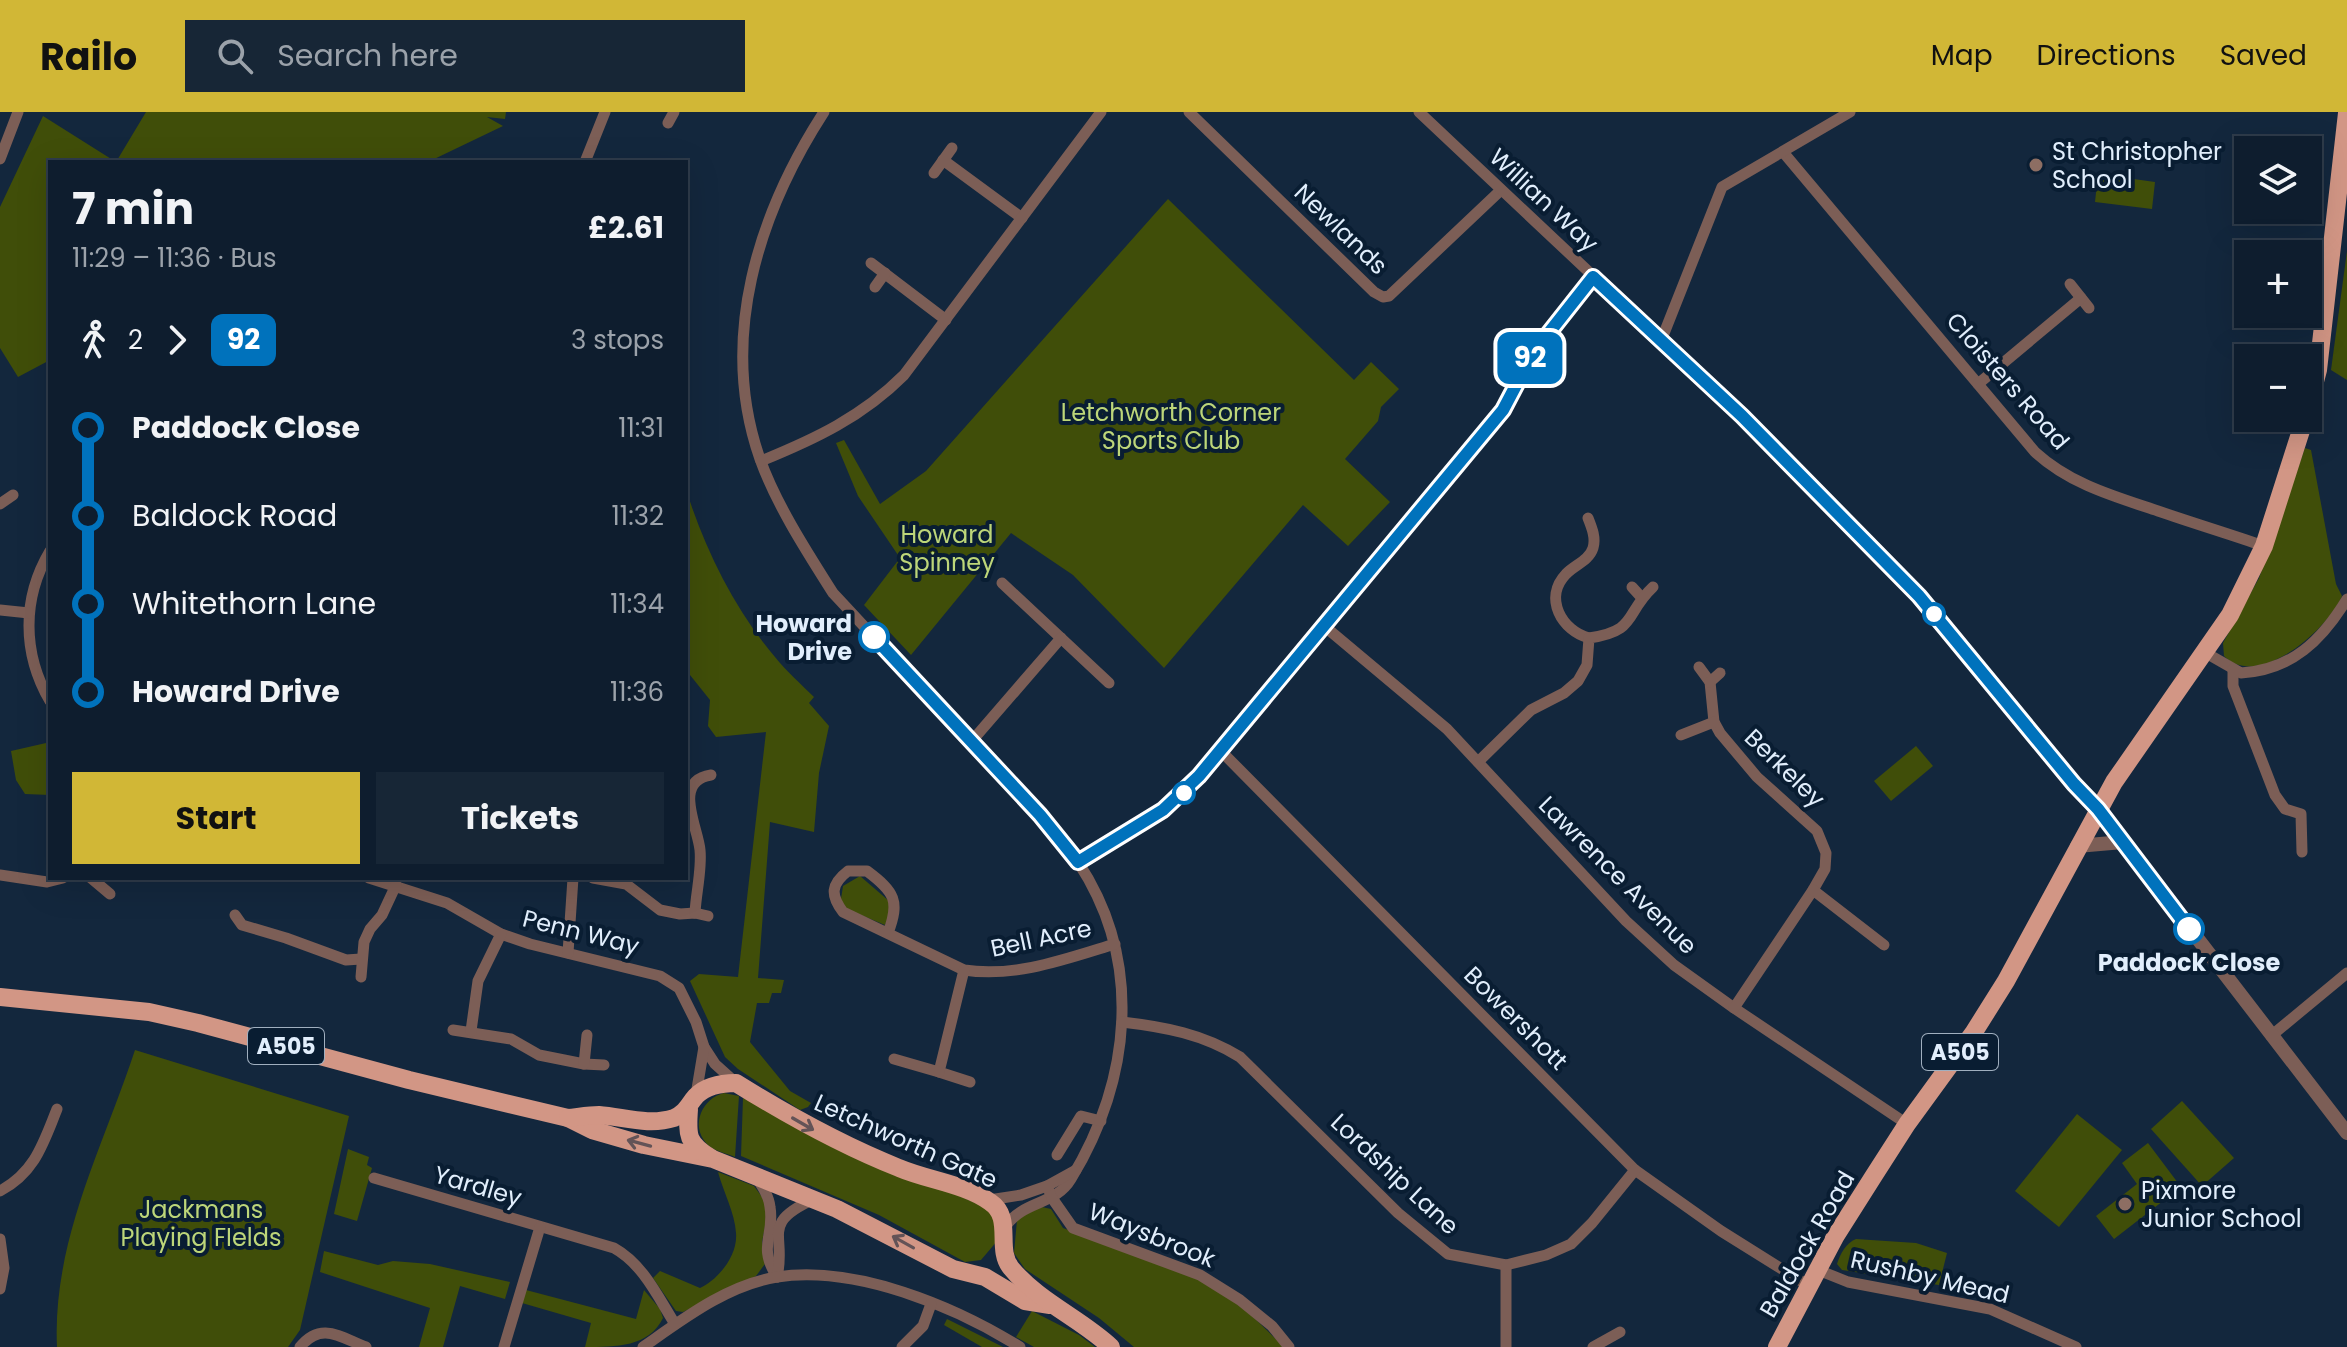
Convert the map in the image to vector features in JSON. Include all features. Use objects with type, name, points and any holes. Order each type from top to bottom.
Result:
[{"type":"main road","points":[[2321,344],[2347,115]]},
{"type":"main road","name":"Baldock Road","points":[[1777,1347],[1839,1231],[1907,1124],[1991,1006],[2098,809],[2230,615],[2264,546],[2301,432]]},
{"type":"main road","name":"A505","points":[[0,997],[149,1012],[568,1118],[592,1130],[713,1159]]},
{"type":"main road","points":[[736,1083],[719,1083],[692,1102],[687,1131],[693,1147],[713,1159],[814,1199],[953,1269],[974,1273],[1025,1301],[1050,1305]]},
{"type":"main road","name":"Letchworth Gate","points":[[736,1083],[841,1144],[916,1175],[989,1200],[1000,1210],[1005,1227]]},
{"type":"main road","name":"A505","points":[[568,1118],[597,1115],[646,1122],[663,1121],[678,1117],[692,1102]]},
{"type":"main road","points":[[1005,1227],[1004,1247],[1009,1266],[1050,1305],[1111,1347]]},
{"type":"main road","points":[[974,1273],[991,1262],[1004,1247]]},
{"type":"street","points":[[0,159],[18,112]]},
{"type":"street","points":[[586,160],[605,112]]},
{"type":"street","points":[[824,112],[776,198],[750,283],[743,340],[744,366],[750,417],[761,461],[807,552],[833,593],[1059,836],[1078,862],[1095,891],[1115,944],[1121,976],[1122,1022],[1117,1068],[1101,1121],[1070,1182],[1052,1198],[1013,1214],[1005,1227]]},
{"type":"street","points":[[761,461],[827,433],[873,404],[904,375],[1101,112]]},
{"type":"street","name":"Newlands","points":[[1189,112],[1374,292],[1383,297],[1389,296],[1501,190]]},
{"type":"street","name":"Willian Way","points":[[1419,112],[1742,416],[1919,596],[2098,809]]},
{"type":"street","points":[[1661,341],[1722,187],[1850,112]]},
{"type":"street","points":[[934,173],[952,148]]},
{"type":"street","name":"Cloisters Road","points":[[1783,152],[2035,452],[2064,475],[2099,491],[2264,546]]},
{"type":"street","points":[[943,160],[1022,218]]},
{"type":"street","points":[[871,263],[946,320]]},
{"type":"street","points":[[875,287],[885,273]]},
{"type":"street","points":[[1078,862],[1163,810],[1184,793],[1503,410],[1533,353],[1593,277]]},
{"type":"street","points":[[1978,384],[2085,303],[2070,284]]},
{"type":"street","points":[[0,504],[13,495]]},
{"type":"street","points":[[1588,518],[1594,534],[1594,546],[1587,558],[1563,576],[1556,600],[1563,622],[1573,631],[1589,638],[1607,636],[1623,628],[1653,587]]},
{"type":"street","points":[[48,555],[35,580],[29,613],[31,652],[48,698]]},
{"type":"street","points":[[1002,583],[1109,683]]},
{"type":"street","points":[[1632,587],[1642,598]]},
{"type":"street","points":[[2206,653],[2241,673],[2283,663],[2316,642],[2333,624],[2347,599]]},
{"type":"street","points":[[0,610],[29,613]]},
{"type":"street","name":"Lawrence Avenue","points":[[1323,625],[1430,713],[1626,921],[1674,965],[1907,1124]]},
{"type":"street","points":[[971,742],[1061,638]]},
{"type":"street","points":[[1478,762],[1531,710],[1564,693],[1578,681],[1587,665],[1589,638]]},
{"type":"street","points":[[1699,667],[1710,682],[1720,673]]},
{"type":"street","points":[[2233,669],[2233,686],[2275,795],[2285,809],[2301,814],[2302,852]]},
{"type":"street","name":"Berkeley","points":[[1710,682],[1714,722],[1742,761],[1807,820],[1821,838],[1826,862],[1813,890],[1734,1008]]},
{"type":"street","name":"Berkeley","points":[[1681,735],[1714,722]]},
{"type":"street","name":"Bowershott","points":[[1220,750],[1635,1170],[1721,1231],[1813,1278]]},
{"type":"street","points":[[695,913],[701,852],[689,802],[700,778],[711,775]]},
{"type":"street","points":[[2098,809],[2347,1133]]},
{"type":"street","points":[[2077,846],[2123,842]]},
{"type":"street","name":"Bell Acre","points":[[888,933],[896,908],[892,898],[867,871],[848,871],[835,886],[835,901],[843,912],[964,970],[985,973],[1022,970],[1115,944]]},
{"type":"street","points":[[0,875],[47,882],[55,880]]},
{"type":"street","points":[[93,880],[110,894]]},
{"type":"street","name":"Penn Way","points":[[377,880],[447,903],[501,934],[660,976],[679,988],[704,1047],[715,1064],[736,1083]]},
{"type":"street","points":[[568,953],[573,880]]},
{"type":"street","points":[[604,880],[626,884],[660,910],[708,916]]},
{"type":"street","points":[[361,977],[364,942],[382,915],[396,885]]},
{"type":"street","points":[[1813,890],[1884,945]]},
{"type":"street","points":[[235,915],[242,925],[346,960],[361,959]]},
{"type":"street","points":[[471,1031],[478,981],[501,934]]},
{"type":"street","points":[[939,1072],[964,970]]},
{"type":"street","points":[[2271,1036],[2347,973]]},
{"type":"street","name":"Lordship Lane","points":[[1122,1022],[1180,1030],[1218,1043],[1240,1057],[1398,1213],[1448,1254],[1506,1265],[1546,1255],[1571,1244],[1635,1170]]},
{"type":"street","points":[[453,1030],[511,1039],[539,1055],[604,1065]]},
{"type":"street","points":[[584,1064],[587,1035]]},
{"type":"street","points":[[692,1102],[704,1047]]},
{"type":"street","points":[[894,1059],[970,1082]]},
{"type":"street","points":[[0,1191],[34,1164],[48,1137],[57,1109]]},
{"type":"street","points":[[1057,1155],[1081,1116],[1101,1121]]},
{"type":"street","points":[[989,1200],[1021,1195],[1047,1186],[1076,1169]]},
{"type":"street","points":[[756,1177],[771,1208],[767,1251],[769,1263],[777,1277]]},
{"type":"street","name":"Yardley","points":[[374,1178],[402,1192],[614,1248],[640,1270],[675,1324]]},
{"type":"street","name":"Waysbrook","points":[[1047,1186],[1073,1228],[1177,1265],[1225,1290],[1272,1326],[1289,1347]]},
{"type":"street","points":[[777,1277],[780,1263],[777,1237],[781,1222],[794,1208],[814,1199]]},
{"type":"street","name":"Yardley","points":[[504,1347],[540,1227]]},
{"type":"street","points":[[0,1239],[4,1268],[0,1289]]},
{"type":"street","points":[[1506,1265],[1506,1347]]},
{"type":"street","points":[[643,1347],[675,1324],[729,1293],[777,1277],[815,1275],[889,1287],[989,1328],[1020,1347]]},
{"type":"street","name":"Rushby Mead","points":[[1813,1278],[1990,1309],[2074,1347]]},
{"type":"street","points":[[902,1347],[923,1326],[931,1304]]},
{"type":"street","points":[[300,1347],[312,1334],[321,1331],[366,1347]]},
{"type":"street","points":[[1593,1347],[1620,1332]]},
{"type":"green space","points":[[146,112],[506,112],[505,119],[487,117],[503,126],[432,160],[117,160]]},
{"type":"green space","points":[[43,116],[113,160],[48,160],[48,361],[18,377],[0,348],[0,207]]},
{"type":"green space","points":[[2098,174],[2155,182],[2152,209],[2095,202]]},
{"type":"green space","name":"Letchworth Corner Sports Club","points":[[1168,199],[1354,380],[1371,362],[1399,389],[1381,407],[1378,421],[1345,459],[1390,502],[1348,546],[1303,505],[1164,668],[1073,575],[1011,533],[911,655],[864,605],[900,558],[858,496],[836,443],[844,440],[880,504],[926,471]]},
{"type":"green space","points":[[2347,251],[2347,380],[2331,370]]},
{"type":"green space","points":[[2305,448],[2311,450],[2336,584],[2342,596],[2323,624],[2291,652],[2255,666],[2239,665],[2224,656],[2223,643],[2259,578]]},
{"type":"green space","points":[[688,495],[702,534],[734,599],[760,639],[814,697],[809,703],[829,726],[819,773],[814,832],[770,822],[758,978],[784,980],[781,993],[772,993],[769,1003],[757,1003],[750,1042],[790,1091],[811,1103],[800,1110],[725,1057],[690,981],[699,974],[738,977],[766,732],[716,737],[708,726],[710,700],[688,672]]},
{"type":"green space","points":[[48,723],[48,795],[25,794],[16,780],[11,751],[46,743]]},
{"type":"green space","points":[[1916,746],[1933,766],[1891,801],[1874,781]]},
{"type":"green space","points":[[860,876],[889,901],[890,913],[885,925],[844,908],[841,899],[843,886]]},
{"type":"green space","name":"Jackmans Playing FIelds","points":[[135,1050],[349,1116],[300,1330],[288,1347],[57,1347],[58,1308],[71,1232]]},
{"type":"green space","points":[[724,1093],[739,1096],[735,1157],[709,1146],[699,1128],[705,1106]]},
{"type":"green space","points":[[743,1098],[993,1211],[998,1240],[981,1260],[965,1262],[879,1215],[741,1156]]},
{"type":"green space","points":[[2182,1101],[2234,1158],[2202,1186],[2151,1129]]},
{"type":"green space","points":[[2077,1114],[2122,1150],[2059,1227],[2015,1191]]},
{"type":"green space","points":[[2148,1143],[2181,1187],[2114,1239],[2096,1216],[2137,1184],[2122,1163]]},
{"type":"green space","points":[[348,1149],[369,1157],[367,1165],[372,1168],[357,1221],[334,1214]]},
{"type":"green space","points":[[718,1172],[754,1186],[762,1197],[768,1211],[762,1242],[765,1264],[756,1276],[683,1312],[676,1311],[653,1278],[660,1271],[700,1288],[720,1272],[734,1250],[735,1225]]},
{"type":"green space","points":[[1042,1207],[1051,1209],[1063,1228],[1190,1275],[1224,1294],[1284,1347],[1134,1347],[1099,1318],[1025,1269],[1014,1253],[1017,1220]]},
{"type":"green space","points":[[1856,1239],[1916,1243],[1947,1253],[1939,1285],[1842,1270],[1837,1264],[1840,1256],[1846,1246]]},
{"type":"green space","points":[[324,1251],[378,1265],[393,1261],[430,1264],[510,1282],[505,1299],[460,1286],[443,1347],[419,1347],[430,1308],[320,1272]]},
{"type":"green space","points":[[526,1290],[636,1319],[644,1290],[660,1309],[663,1318],[657,1328],[640,1340],[620,1345],[585,1347],[591,1323],[522,1303]]},
{"type":"green space","points":[[1032,1311],[1079,1335],[1095,1347],[1034,1347],[1016,1337]]},
{"type":"green space","points":[[947,1319],[1003,1347],[982,1347],[944,1325]]},
{"type":"bus line","name":"92","points":[[874,637],[1040,815],[1078,862],[1163,810],[1199,776],[1503,410],[1533,353],[1593,277],[1742,416],[1919,596],[2098,809],[2189,929]]},
{"type":"place","name":"St Christopher School","points":[[2036,165]]},
{"type":"place","name":"Howard Drive","points":[[874,637]]},
{"type":"place","name":"Paddock Close","points":[[2189,929]]},
{"type":"place","name":"Pixmore Junior School","points":[[2125,1204]]},
{"type":"park label","name":"Howard Spinney","points":[[947,548]]}]
